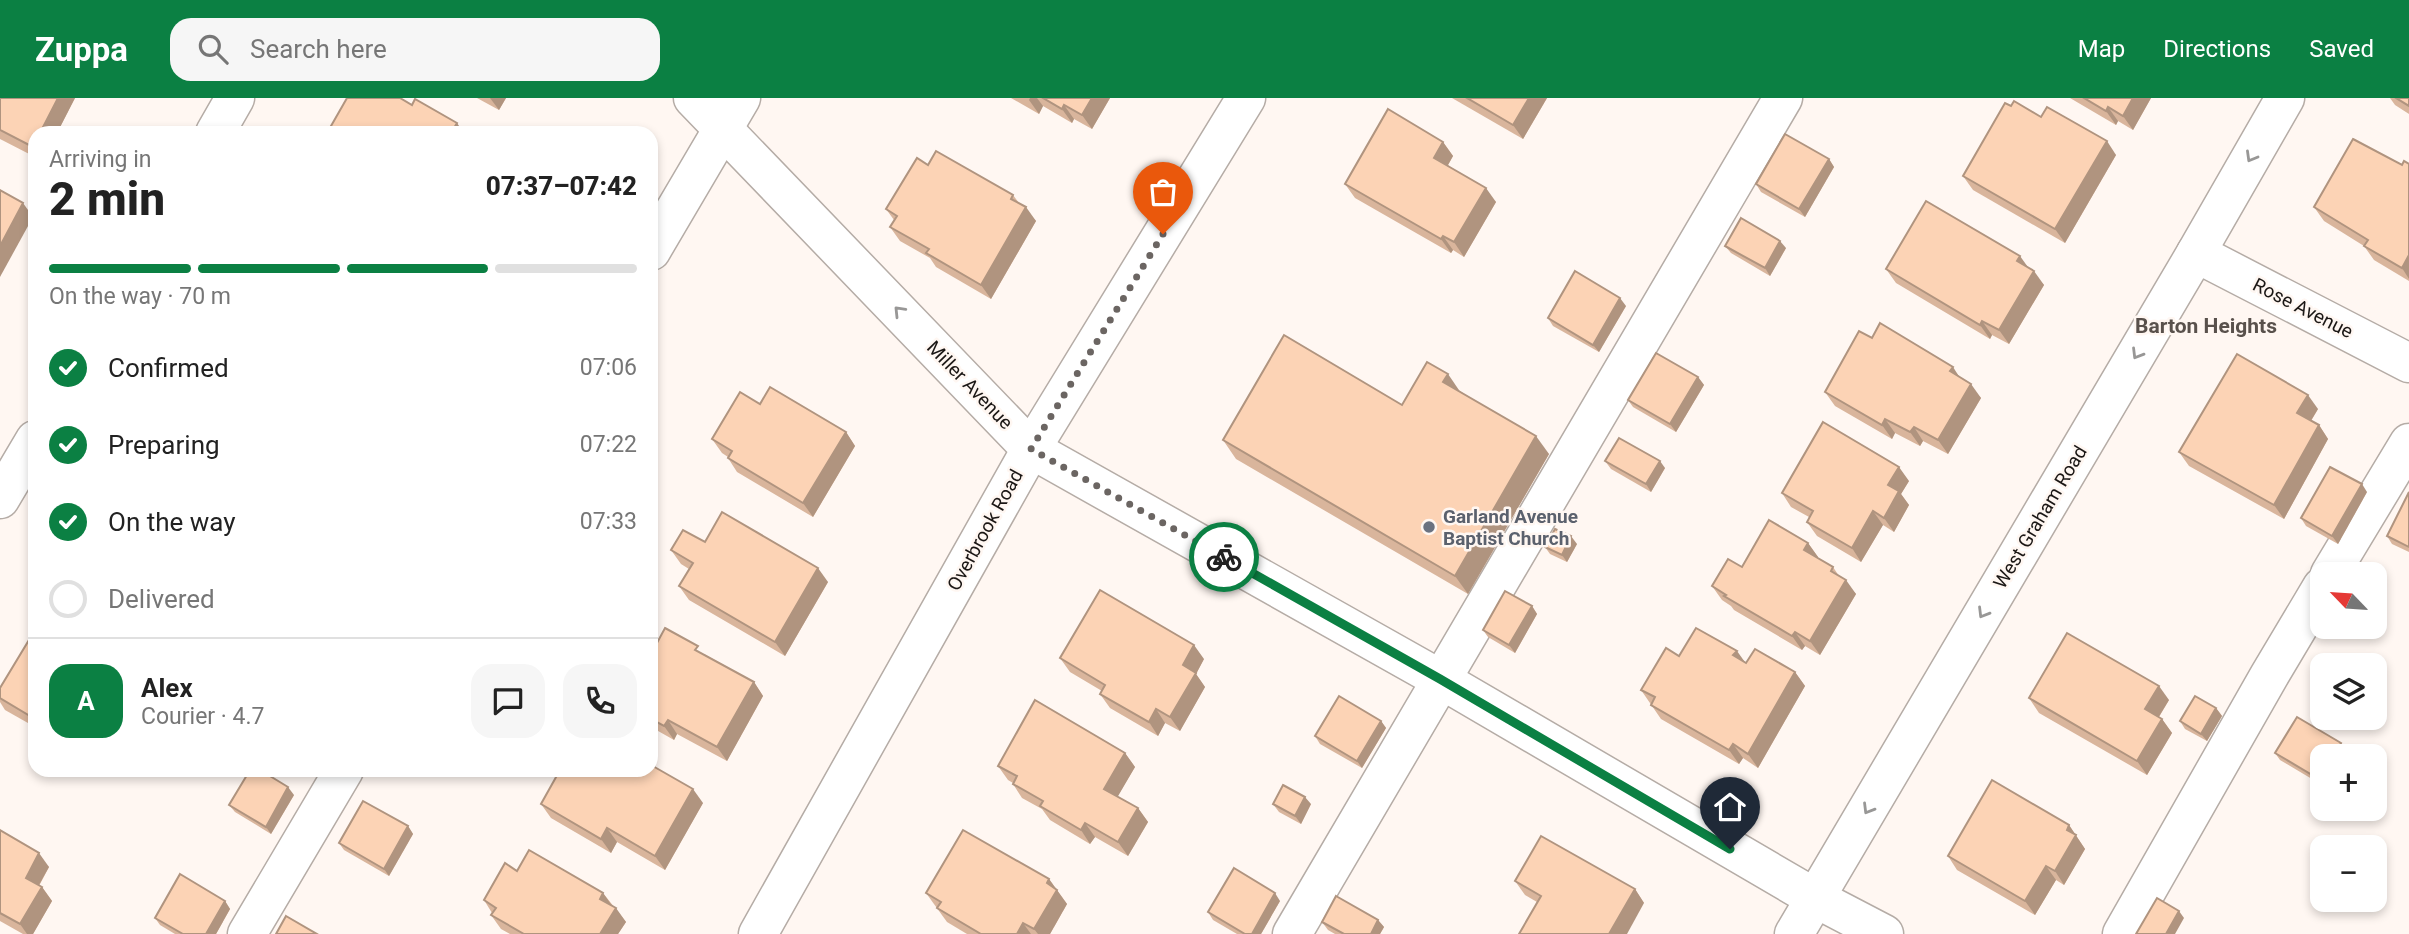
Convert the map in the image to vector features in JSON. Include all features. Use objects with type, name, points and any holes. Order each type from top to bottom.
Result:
[{"type":"street","points":[[219,126],[236,98]]},
{"type":"street","name":"Miller Avenue","points":[[693,98],[732,113],[1031,449],[1440,679],[1815,898],[1884,934]]},
{"type":"street","name":"Overbrook Road","points":[[758,934],[1031,449],[1246,98]]},
{"type":"street","points":[[1292,934],[1783,98]]},
{"type":"street","name":"West Graham Road","points":[[1794,934],[2285,98]]},
{"type":"street","points":[[658,239],[732,113]]},
{"type":"street","name":"Rose Avenue","points":[[2196,253],[2409,363]]},
{"type":"street","points":[[2337,562],[2409,443]]},
{"type":"street","points":[[0,499],[28,452]]},
{"type":"street","points":[[2122,934],[2310,607]]},
{"type":"street","points":[[247,934],[340,777]]},
{"type":"building","points":[[0,98],[58,98],[44,126],[28,126],[28,144],[0,130]]},
{"type":"building","points":[[347,98],[400,98],[412,105],[415,99],[457,123],[455,126],[331,126]]},
{"type":"building","points":[[1043,98],[1092,98],[1082,115],[1064,105],[1062,109]]},
{"type":"building","points":[[1467,98],[1529,98],[1513,125]]},
{"type":"building","points":[[2084,98],[2133,98],[2123,116],[2108,107],[2106,111]]},
{"type":"building","points":[[2396,98],[2409,98],[2409,106]]},
{"type":"building","points":[[2014,101],[2041,117],[2047,107],[2107,141],[2055,229],[1963,176],[2005,103],[2011,106]]},
{"type":"building","points":[[1388,109],[1443,142],[1434,158],[1486,188],[1454,242],[1443,236],[1441,239],[1345,184]]},
{"type":"building","points":[[1785,134],[1829,159],[1799,209],[1756,184]]},
{"type":"building","points":[[2353,139],[2402,165],[2404,161],[2409,164],[2409,255],[2402,268],[2364,246],[2368,240],[2314,207]]},
{"type":"building","points":[[936,151],[1013,195],[1011,199],[1026,207],[981,285],[926,253],[929,249],[890,227],[897,216],[886,209],[917,158],[928,165]]},
{"type":"building","points":[[0,190],[23,203],[0,246]]},
{"type":"building","points":[[1926,201],[2020,256],[2017,261],[2034,271],[1999,330],[1982,321],[1980,325],[1886,269]]},
{"type":"building","points":[[1741,218],[1780,241],[1765,268],[1725,246]]},
{"type":"building","points":[[1575,271],[1620,298],[1593,345],[1548,318]]},
{"type":"building","points":[[1880,323],[1953,367],[1950,371],[1971,384],[1938,440],[1914,427],[1910,432],[1885,419],[1882,425],[1825,392],[1859,331],[1872,338]]},
{"type":"building","name":"Garland Avenue Baptist Church","points":[[1284,335],[1402,405],[1427,362],[1448,374],[1443,382],[1536,436],[1455,576],[1223,440]]},
{"type":"building","points":[[1656,353],[1698,377],[1670,424],[1628,400]]},
{"type":"building","points":[[2237,354],[2308,395],[2297,413],[2319,425],[2274,505],[2179,452]]},
{"type":"building","points":[[770,387],[846,432],[803,503],[728,458],[732,451],[712,439],[740,392],[760,404]]},
{"type":"building","points":[[1823,422],[1899,467],[1888,485],[1899,491],[1884,518],[1873,511],[1852,548],[1807,522],[1813,511],[1782,493]]},
{"type":"building","points":[[1619,438],[1660,461],[1646,484],[1605,461]]},
{"type":"building","points":[[2330,467],[2362,484],[2332,536],[2301,518]]},
{"type":"building","points":[[2409,492],[2409,547],[2387,536]]},
{"type":"building","points":[[722,512],[818,568],[775,642],[679,586],[693,563],[671,550],[683,530],[705,542]]},
{"type":"building","points":[[1769,520],[1808,543],[1804,550],[1833,567],[1831,571],[1846,580],[1810,641],[1795,632],[1792,636],[1724,596],[1726,595],[1712,586],[1728,559],[1742,567]]},
{"type":"building","points":[[1555,529],[1571,536],[1562,555],[1545,547]]},
{"type":"building","points":[[1100,590],[1194,645],[1183,665],[1196,673],[1170,717],[1156,709],[1149,722],[1100,694],[1105,685],[1060,658]]},
{"type":"building","points":[[1505,591],[1532,606],[1509,645],[1483,630]]},
{"type":"building","points":[[665,628],[698,646],[695,650],[754,682],[717,747],[668,720],[664,726],[658,723],[658,641]]},
{"type":"building","points":[[1696,628],[1737,651],[1733,655],[1746,663],[1755,649],[1795,672],[1748,754],[1733,744],[1729,750],[1651,705],[1655,697],[1641,690],[1666,648],[1679,656]]},
{"type":"building","points":[[2067,633],[2159,686],[2145,709],[2162,719],[2137,761],[2029,698]]},
{"type":"building","points":[[28,642],[28,715],[0,698],[0,688]]},
{"type":"building","points":[[1339,696],[1381,721],[1357,761],[1315,736]]},
{"type":"building","points":[[2195,696],[2216,708],[2201,734],[2180,721]]},
{"type":"building","points":[[1035,700],[1125,753],[1104,789],[1138,808],[1118,842],[1085,823],[1081,830],[1040,806],[1043,801],[1013,784],[1017,776],[998,766]]},
{"type":"building","points":[[2297,717],[2310,725],[2310,730],[2319,730],[2341,743],[2310,744],[2310,774],[2275,753]]},
{"type":"building","points":[[658,769],[693,789],[655,856],[607,828],[601,839],[541,804],[556,777],[658,777]]},
{"type":"building","points":[[246,777],[272,777],[288,787],[266,827],[229,805]]},
{"type":"building","points":[[1992,780],[2069,825],[2067,830],[2076,835],[2055,871],[2046,866],[2025,901],[1948,856]]},
{"type":"building","points":[[1283,785],[1305,797],[1295,816],[1273,804]]},
{"type":"building","points":[[363,801],[408,826],[384,869],[339,843]]},
{"type":"building","points":[[0,830],[39,853],[26,878],[42,887],[20,924],[0,913]]},
{"type":"building","points":[[963,830],[1049,879],[1047,883],[1057,890],[1034,929],[1023,923],[1017,934],[981,934],[937,908],[941,902],[926,893]]},
{"type":"building","points":[[1541,836],[1635,889],[1609,934],[1519,934],[1541,896],[1515,881]]},
{"type":"building","points":[[529,850],[603,893],[600,899],[616,908],[600,934],[524,934],[491,915],[496,908],[484,900],[505,863],[517,871]]},
{"type":"building","points":[[1234,868],[1275,893],[1252,934],[1245,934],[1208,912]]},
{"type":"building","points":[[180,874],[225,901],[206,934],[183,934],[155,918]]},
{"type":"building","points":[[1336,896],[1378,920],[1371,934],[1344,934],[1322,922]]},
{"type":"building","points":[[2157,898],[2179,911],[2166,934],[2136,934]]},
{"type":"building","points":[[286,916],[317,934],[276,934]]},
{"type":"way so far","points":[[1163,234],[1031,449],[1224,557]]},
{"type":"place","name":"Garland Avenue Baptist Church","points":[[1429,527]]},
{"type":"district","name":"Barton Heights","points":[[2206,326]]},
{"type":"route","points":[[1224,557],[1440,679],[1730,849]]}]
